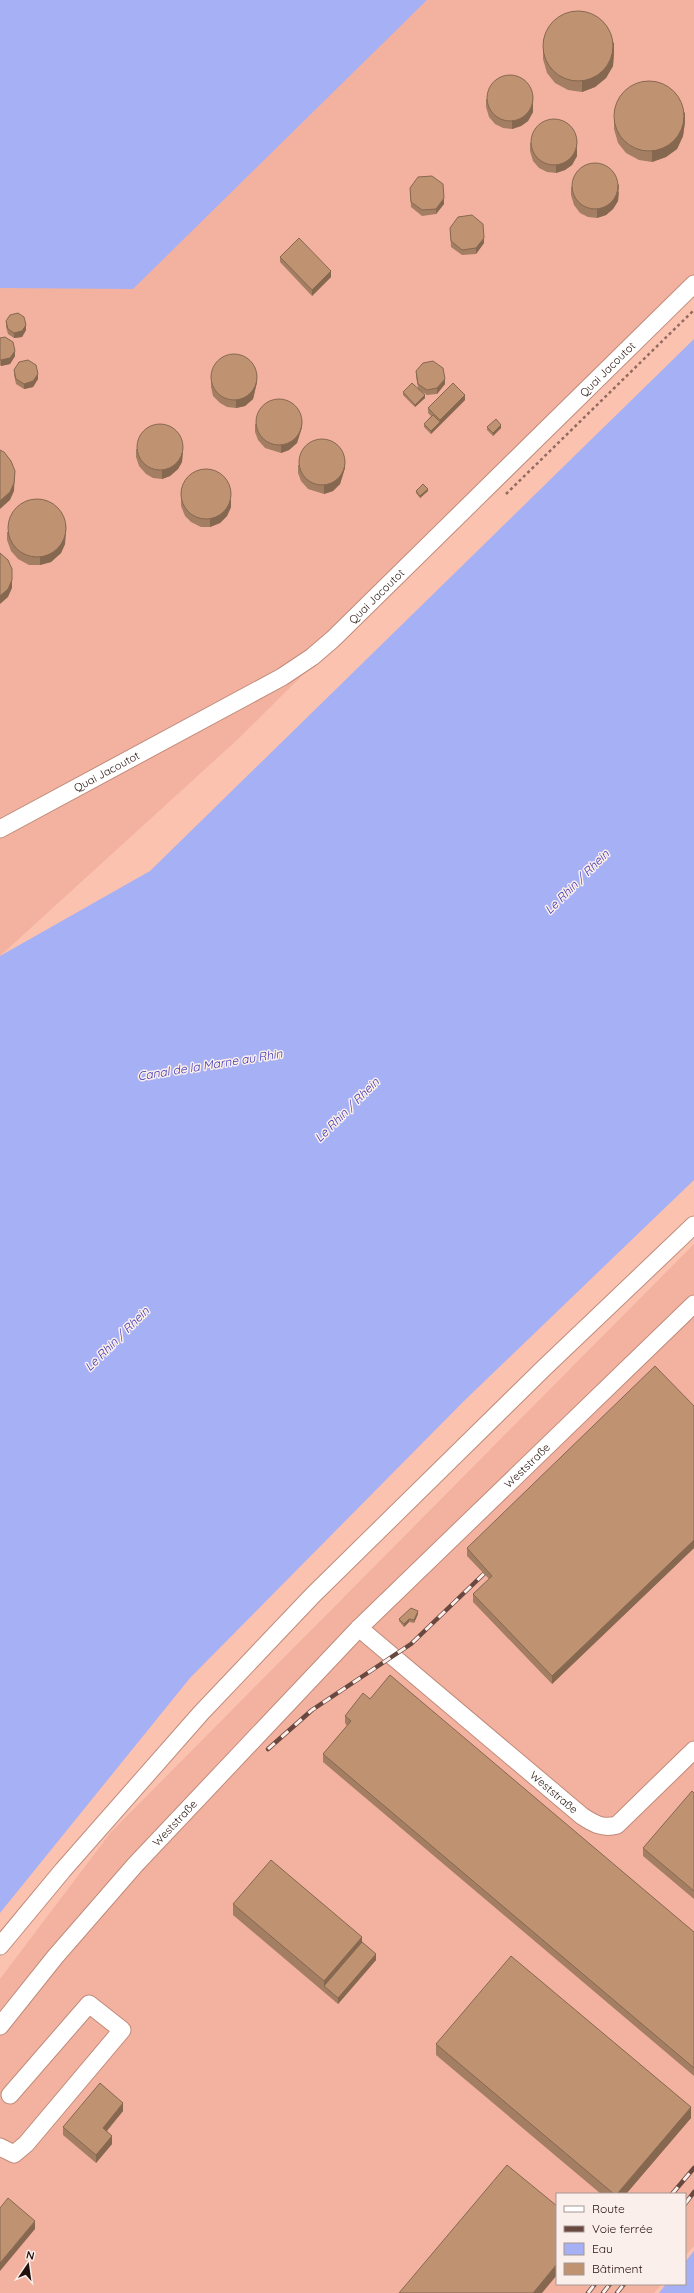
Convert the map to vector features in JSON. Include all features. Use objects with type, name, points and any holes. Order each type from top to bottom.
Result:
[{"type":"street","name":"Quai Jacoutot","points":[[0,829],[270,684],[312,657],[333,639],[694,284]]},
{"type":"street","points":[[0,1946],[63,1870],[201,1713],[313,1595],[545,1367],[694,1225]]},
{"type":"street","name":"Weststraße","points":[[0,2026],[55,1957],[135,1865],[359,1628],[694,1304]]},
{"type":"street","name":"Weststraße","points":[[359,1628],[582,1816],[600,1826],[610,1828],[618,1825],[694,1750]]},
{"type":"street","points":[[0,2147],[14,2154],[26,2144],[122,2030],[89,2004],[10,2095]]},
{"type":"path","points":[[511,490],[694,310]]},
{"type":"shaded area","points":[[0,0],[694,0],[694,288],[237,740],[0,956]]},
{"type":"shaded area","points":[[694,1244],[694,2246],[686,2255],[686,2193],[556,2193],[556,2285],[661,2285],[654,2293],[0,2293],[0,1979],[111,1832]]},
{"type":"water","points":[[0,0],[427,0],[133,289],[0,288]]},
{"type":"water","points":[[694,339],[694,1180],[464,1401],[190,1678],[0,1913],[0,956],[150,871]]},
{"type":"water","points":[[694,2251],[694,2293],[659,2293],[665,2285],[686,2285],[686,2261]]},
{"type":"building","points":[[571,11],[585,11],[598,17],[607,26],[613,39],[611,59],[603,71],[585,81],[571,81],[558,75],[549,66],[543,53],[543,39],[549,26],[558,17]]},
{"type":"building","points":[[515,75],[519,76],[529,85],[532,89],[532,107],[523,117],[515,121],[505,121],[497,117],[488,107],[487,93],[491,85],[501,76]]},
{"type":"building","points":[[642,81],[656,81],[669,87],[678,96],[684,109],[682,129],[674,141],[656,151],[642,151],[629,145],[620,136],[614,123],[614,109],[620,96],[629,87]]},
{"type":"building","points":[[549,119],[559,119],[567,123],[573,129],[577,137],[577,147],[573,155],[567,161],[559,165],[549,165],[541,161],[535,155],[531,147],[531,137],[535,129],[541,123]]},
{"type":"building","points":[[590,163],[600,163],[608,167],[614,173],[618,181],[618,191],[614,199],[608,205],[600,209],[590,209],[582,205],[576,199],[572,191],[572,181],[576,173],[582,167]]},
{"type":"building","points":[[432,176],[443,184],[444,198],[436,209],[422,210],[411,202],[410,188],[418,177]]},
{"type":"building","points":[[472,215],[483,224],[484,238],[476,248],[462,250],[451,241],[450,228],[458,217]]},
{"type":"building","points":[[299,238],[331,271],[312,290],[280,257]]},
{"type":"building","points":[[18,313],[24,317],[26,325],[22,331],[14,333],[8,329],[6,321],[10,315]]},
{"type":"building","points":[[5,337],[13,342],[15,351],[10,358],[0,360],[0,338]]},
{"type":"building","points":[[234,354],[247,358],[253,364],[257,377],[253,390],[247,396],[234,400],[221,396],[215,390],[211,377],[215,364],[221,358]]},
{"type":"building","points":[[28,360],[36,365],[38,374],[33,381],[24,384],[16,379],[14,370],[19,362]]},
{"type":"building","points":[[433,361],[443,368],[445,379],[437,388],[427,390],[418,384],[416,371],[423,363]]},
{"type":"building","points":[[412,383],[425,395],[415,405],[403,392]]},
{"type":"building","points":[[453,383],[465,395],[440,420],[428,408]]},
{"type":"building","points":[[279,399],[292,403],[298,409],[302,422],[298,435],[292,441],[279,445],[266,441],[260,435],[256,422],[260,409],[266,403]]},
{"type":"building","points":[[433,415],[440,422],[431,431],[424,424]]},
{"type":"building","points":[[496,419],[501,425],[493,433],[487,427]]},
{"type":"building","points":[[156,424],[164,424],[173,428],[179,434],[183,447],[179,460],[173,466],[164,470],[156,470],[147,466],[141,460],[137,451],[137,443],[141,434],[147,428]]},
{"type":"building","points":[[322,439],[335,443],[341,449],[345,462],[341,475],[335,481],[322,485],[309,481],[303,475],[299,462],[303,449],[309,443]]},
{"type":"building","points":[[0,450],[4,452],[11,461],[15,471],[14,483],[10,492],[0,501]]},
{"type":"building","points":[[201,469],[211,469],[224,476],[231,489],[231,499],[224,512],[211,519],[201,519],[192,515],[185,508],[181,499],[181,489],[185,480],[192,473]]},
{"type":"building","points":[[423,484],[428,489],[420,496],[416,491]]},
{"type":"building","points":[[37,499],[48,501],[61,512],[64,517],[66,528],[64,539],[53,552],[48,555],[37,557],[26,555],[13,544],[10,539],[8,528],[10,517],[21,504],[26,501]]},
{"type":"building","points":[[0,553],[8,560],[12,569],[12,580],[8,589],[0,596]]},
{"type":"building","points":[[655,1366],[694,1406],[694,1540],[552,1676],[473,1594],[492,1576],[467,1548]]},
{"type":"building","points":[[411,1608],[418,1611],[414,1620],[409,1619],[404,1624],[399,1619]]},
{"type":"building","points":[[390,1675],[694,1932],[694,2068],[323,1754],[351,1721],[345,1716],[363,1693],[370,1699]]},
{"type":"building","points":[[692,1791],[694,1793],[694,1891],[643,1848]]},
{"type":"building","points":[[271,1860],[362,1937],[324,1981],[233,1904]]},
{"type":"building","points":[[362,1942],[376,1954],[338,1998],[324,1986]]},
{"type":"building","points":[[511,1956],[691,2107],[618,2193],[613,2193],[436,2044]]},
{"type":"building","points":[[100,2083],[123,2103],[103,2128],[112,2136],[96,2155],[63,2127]]},
{"type":"building","points":[[507,2165],[556,2205],[556,2265],[533,2293],[399,2293]]},
{"type":"building","points":[[8,2198],[35,2221],[0,2263],[0,2208]]},
{"type":"railway","points":[[268,1749],[312,1710],[411,1644],[492,1566]]},
{"type":"railway","points":[[673,2193],[694,2168]]},
{"type":"railway","points":[[686,2203],[694,2192]]},
{"type":"railway","points":[[588,2293],[594,2285]]},
{"type":"railway","points":[[603,2293],[609,2285]]},
{"type":"railway","points":[[617,2293],[623,2285]]},
{"type":"water label","name":"Le Rhin / Rhein","points":[[577,882]]},
{"type":"water label","name":"Canal de la Marne au Rhin","points":[[210,1065]]},
{"type":"water label","name":"Le Rhin / Rhein","points":[[347,1110]]},
{"type":"water label","name":"Le Rhin / Rhein","points":[[117,1339]]}]
